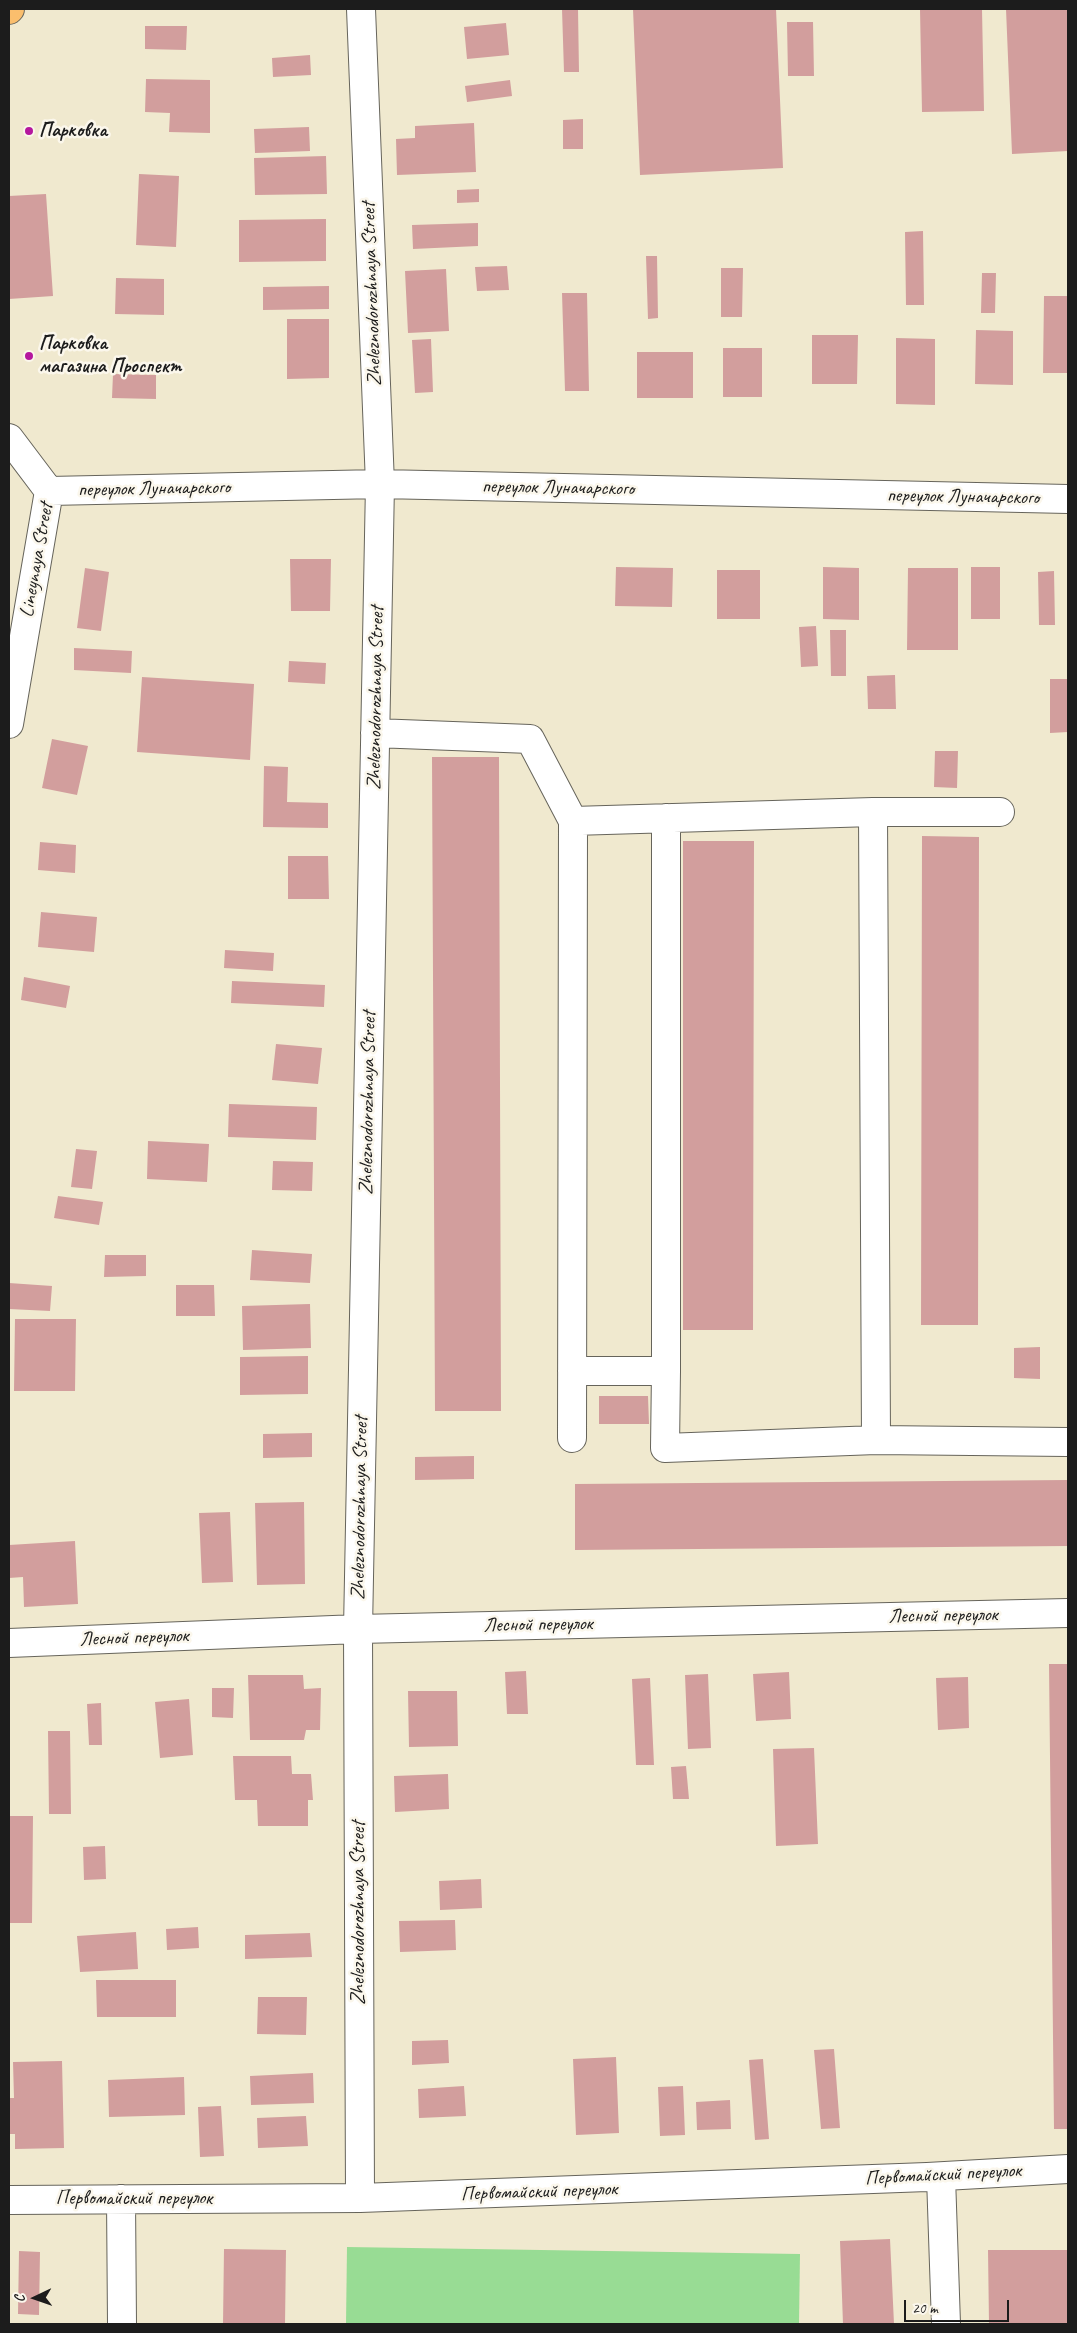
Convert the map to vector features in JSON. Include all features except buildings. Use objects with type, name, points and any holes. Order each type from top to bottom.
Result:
[{"type":"street","name":"Zheleznodorozhnaya Street","points":[[360,2198],[358,1629],[380,484],[361,9]]},
{"type":"street","name":"Lineynaya Street","points":[[9,438],[49,491],[9,724]]},
{"type":"street","name":"переулок Луначарского","points":[[49,491],[380,484],[1068,499]]},
{"type":"street","points":[[375,733],[530,739],[573,821],[572,1438]]},
{"type":"street","points":[[573,821],[873,812],[1000,812]]},
{"type":"street","points":[[873,812],[876,1440]]},
{"type":"street","points":[[666,818],[665,1448],[876,1440],[1068,1442]]},
{"type":"street","points":[[572,1371],[666,1371]]},
{"type":"street","name":"Лесной переулок","points":[[9,1643],[358,1629],[1068,1613]]},
{"type":"street","name":"Первомайский переулок","points":[[9,2200],[360,2198],[941,2176],[1068,2169]]},
{"type":"street","points":[[941,2176],[946,2324]]},
{"type":"street","points":[[121,2199],[122,2324]]},
{"type":"green space","points":[[347,2247],[800,2254],[799,2324],[346,2324]]},
{"type":"place","name":"Парковка","points":[[29,131]]},
{"type":"place","name":"Парковка магазина Проспект","points":[[29,356]]}]
